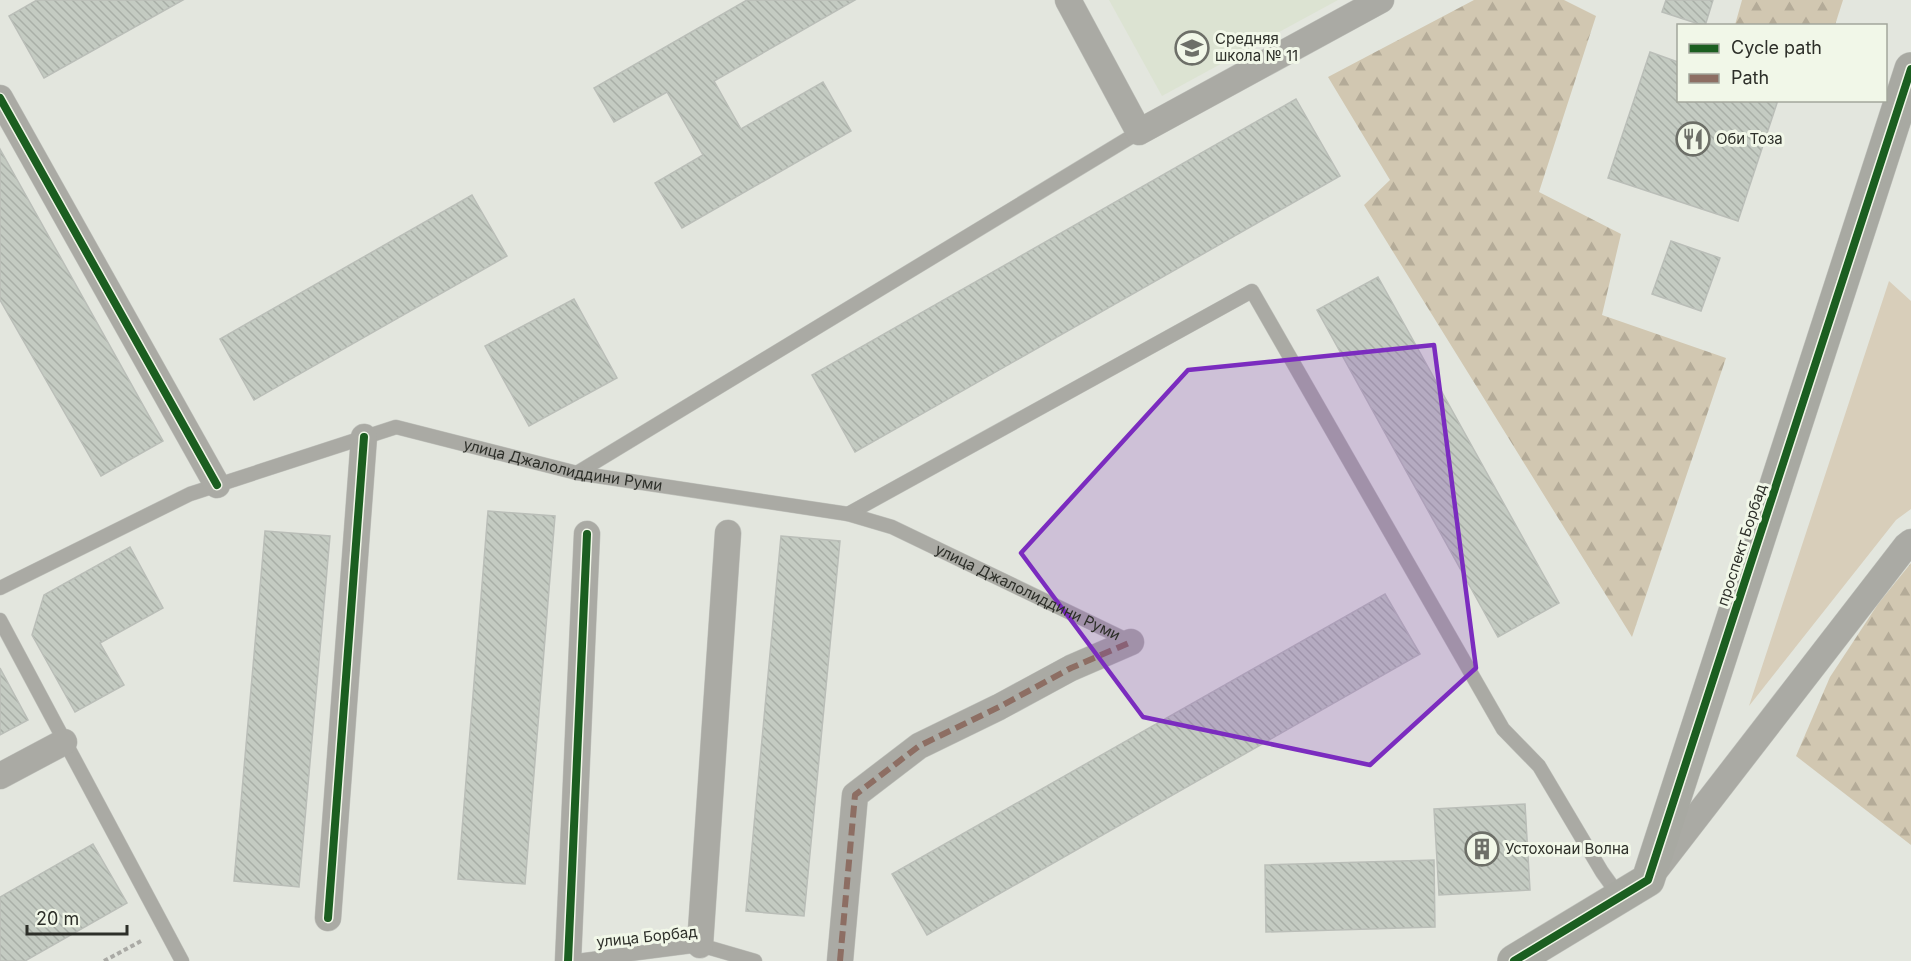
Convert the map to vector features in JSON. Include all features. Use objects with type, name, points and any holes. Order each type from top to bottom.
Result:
[{"type":"street","points":[[1068,0],[1139,132],[1382,0]]},
{"type":"street","name":"проспект Борбад","points":[[1648,880],[1911,69]]},
{"type":"street","points":[[0,98],[218,485]]},
{"type":"street","points":[[328,918],[364,437]]},
{"type":"street","points":[[700,945],[728,533]]},
{"type":"street","points":[[568,961],[587,534]]},
{"type":"street","points":[[1514,961],[1648,880],[1911,542]]},
{"type":"street","points":[[840,961],[855,795],[919,746],[999,707],[1071,668],[1131,642]]},
{"type":"street","points":[[0,776],[64,742]]},
{"type":"lane","points":[[578,473],[1139,132]]},
{"type":"lane","points":[[848,514],[1252,291],[1503,729],[1539,766],[1602,872],[1620,897]]},
{"type":"lane","name":"улица Джалолиддини Руми","points":[[0,588],[190,494],[396,427],[578,473],[848,514],[892,527],[1131,642]]},
{"type":"lane","points":[[0,620],[182,961]]},
{"type":"lane","name":"улица Борбад","points":[[577,961],[700,945],[755,961]]},
{"type":"path","points":[[105,961],[164,928]]},
{"type":"highlighted area","points":[[1434,345],[1476,668],[1370,765],[1143,717],[1021,553],[1188,370]]},
{"type":"shaded area","name":"Средняя школа № 11","points":[[1109,0],[1338,0],[1162,96]]},
{"type":"shaded area","points":[[1889,281],[1911,301],[1911,509],[1896,520],[1749,706]]},
{"type":"green space","points":[[1474,0],[1564,0],[1596,16],[1539,192],[1621,234],[1602,315],[1726,358],[1632,637],[1364,205],[1390,180],[1328,77]]},
{"type":"green space","points":[[1742,0],[1843,0],[1835,24],[1735,24]]},
{"type":"green space","points":[[1911,563],[1911,845],[1796,756],[1830,677],[1878,604]]},
{"type":"building","points":[[37,0],[183,0],[44,78],[9,16]]},
{"type":"building","points":[[747,0],[855,0],[714,81],[741,129],[823,82],[851,131],[682,228],[655,183],[703,155],[667,92],[614,122],[594,88]]},
{"type":"building","points":[[1666,0],[1713,0],[1706,24],[1662,12]]},
{"type":"building","name":"Оби Тоза","points":[[1650,52],[1677,62],[1677,102],[1777,102],[1738,221],[1608,178]]},
{"type":"building","points":[[1296,99],[1340,176],[855,452],[812,375]]},
{"type":"building","points":[[0,149],[163,441],[101,476],[0,300]]},
{"type":"building","points":[[472,195],[507,256],[254,400],[220,339]]},
{"type":"building","points":[[1671,241],[1720,258],[1701,311],[1652,294]]},
{"type":"building","points":[[1378,277],[1559,603],[1498,637],[1317,310]]},
{"type":"building","points":[[574,299],[617,378],[529,426],[485,346]]},
{"type":"building","points":[[488,511],[555,516],[525,884],[458,879]]},
{"type":"building","points":[[265,531],[330,536],[299,887],[234,881]]},
{"type":"building","points":[[781,536],[840,541],[804,916],[746,911]]},
{"type":"building","points":[[130,547],[163,608],[100,643],[124,685],[75,712],[32,635],[44,595]]},
{"type":"building","points":[[1385,594],[1420,654],[927,935],[892,874]]},
{"type":"building","points":[[0,668],[28,720],[0,735]]},
{"type":"building","name":"Устохонаи Волна","points":[[1525,804],[1530,890],[1439,895],[1434,809]]},
{"type":"building","points":[[93,844],[127,903],[25,961],[0,961],[0,897]]},
{"type":"building","points":[[1434,860],[1435,927],[1266,932],[1265,865]]},
{"type":"marked path","points":[[840,961],[855,795],[919,746],[999,707],[1071,668],[1131,642]]},
{"type":"cycle path","points":[[1514,961],[1648,880],[1911,69]]},
{"type":"cycle path","points":[[0,98],[217,485]]},
{"type":"cycle path","points":[[328,918],[364,437]]},
{"type":"cycle path","points":[[568,961],[587,534]]},
{"type":"place","name":"Средняя школа № 11","points":[[1192,48]]},
{"type":"place","name":"Оби Тоза","points":[[1693,139]]},
{"type":"place","name":"Устохонаи Волна","points":[[1482,849]]}]
